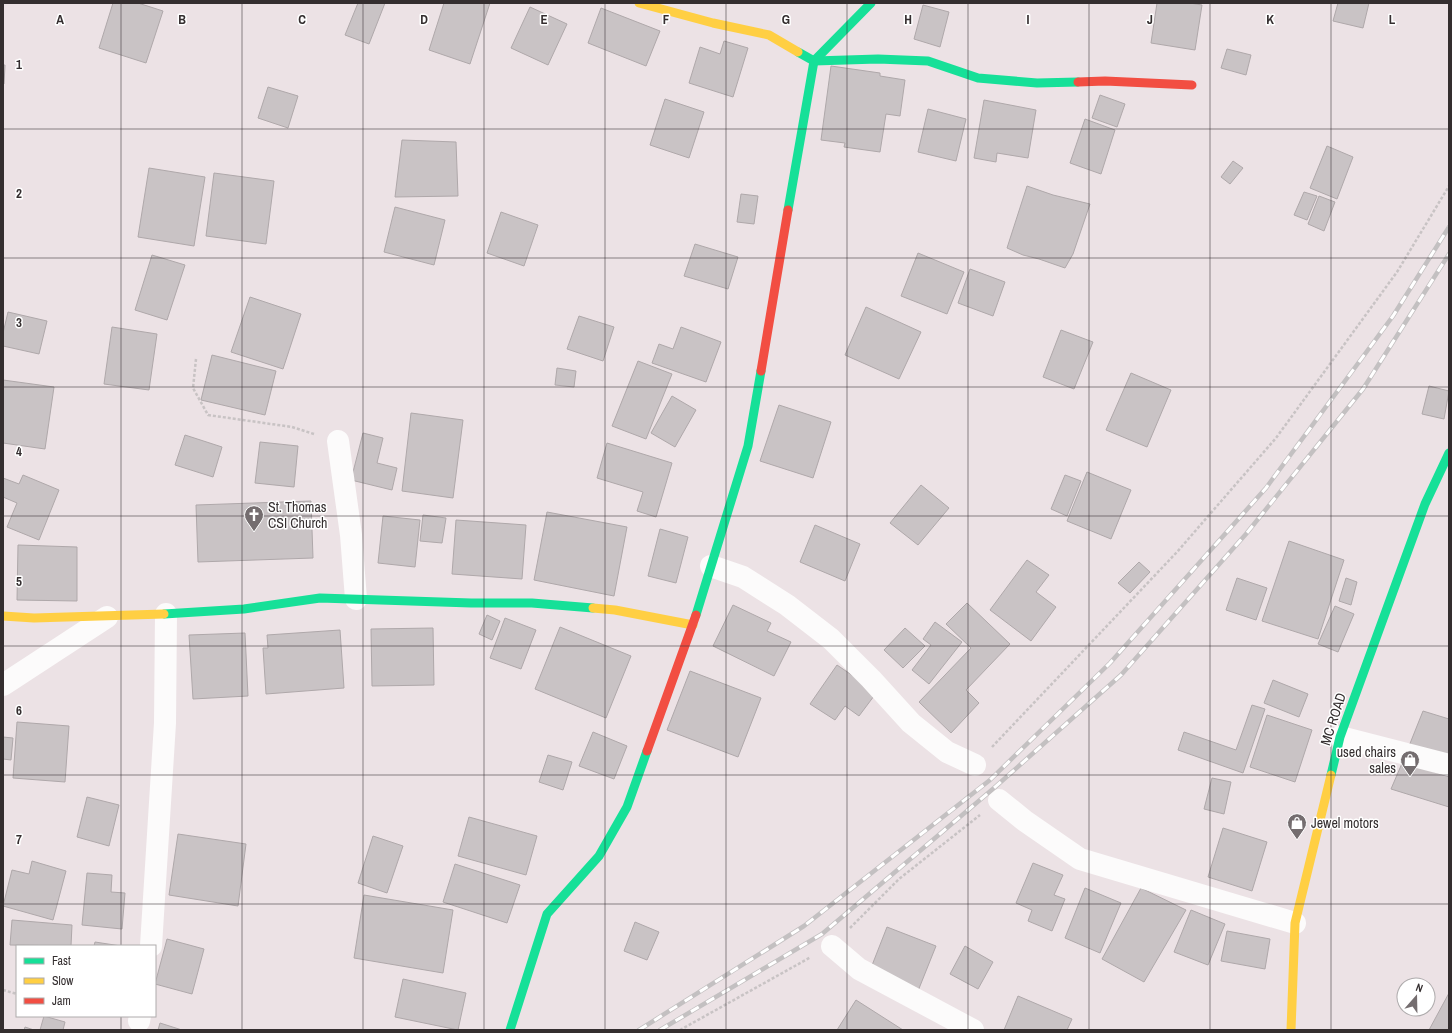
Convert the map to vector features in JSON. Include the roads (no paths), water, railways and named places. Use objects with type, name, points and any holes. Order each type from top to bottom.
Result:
[{"type":"street","points":[[639,3],[713,23],[769,35],[814,60],[878,59],[928,61],[978,78],[1037,82],[1105,81],[1192,84]]},
{"type":"street","points":[[510,1030],[547,914],[599,856],[627,807],[693,625],[748,446],[814,60],[871,3]]},
{"type":"street","points":[[338,441],[351,535],[356,599]]},
{"type":"street","name":"MC ROAD","points":[[1291,1030],[1295,923],[1340,737],[1425,504],[1449,453]]},
{"type":"street","points":[[711,566],[742,577],[787,605],[831,640],[871,678],[911,723],[947,752],[975,765]]},
{"type":"street","points":[[3,616],[34,618],[107,617],[166,614],[244,609],[320,598],[471,603],[532,603],[615,610],[693,625]]},
{"type":"street","points":[[151,945],[165,730],[166,614]]},
{"type":"street","points":[[3,685],[107,617]]},
{"type":"street","points":[[1340,737],[1449,765]]},
{"type":"street","points":[[999,800],[1025,821],[1080,859],[1295,923]]},
{"type":"street","points":[[832,946],[859,968],[973,1030]]},
{"type":"railway","points":[[639,1030],[804,926],[990,780],[1110,663],[1266,488],[1393,316],[1449,227]]},
{"type":"railway","points":[[660,1030],[822,934],[994,788],[1121,675],[1246,534],[1363,389],[1449,254]]},
{"type":"place","name":"St. Thomas CSI Church","points":[[254,532]]},
{"type":"place","name":"used chairs sales","points":[[1410,777]]},
{"type":"place","name":"Jewel motors","points":[[1297,840]]}]
